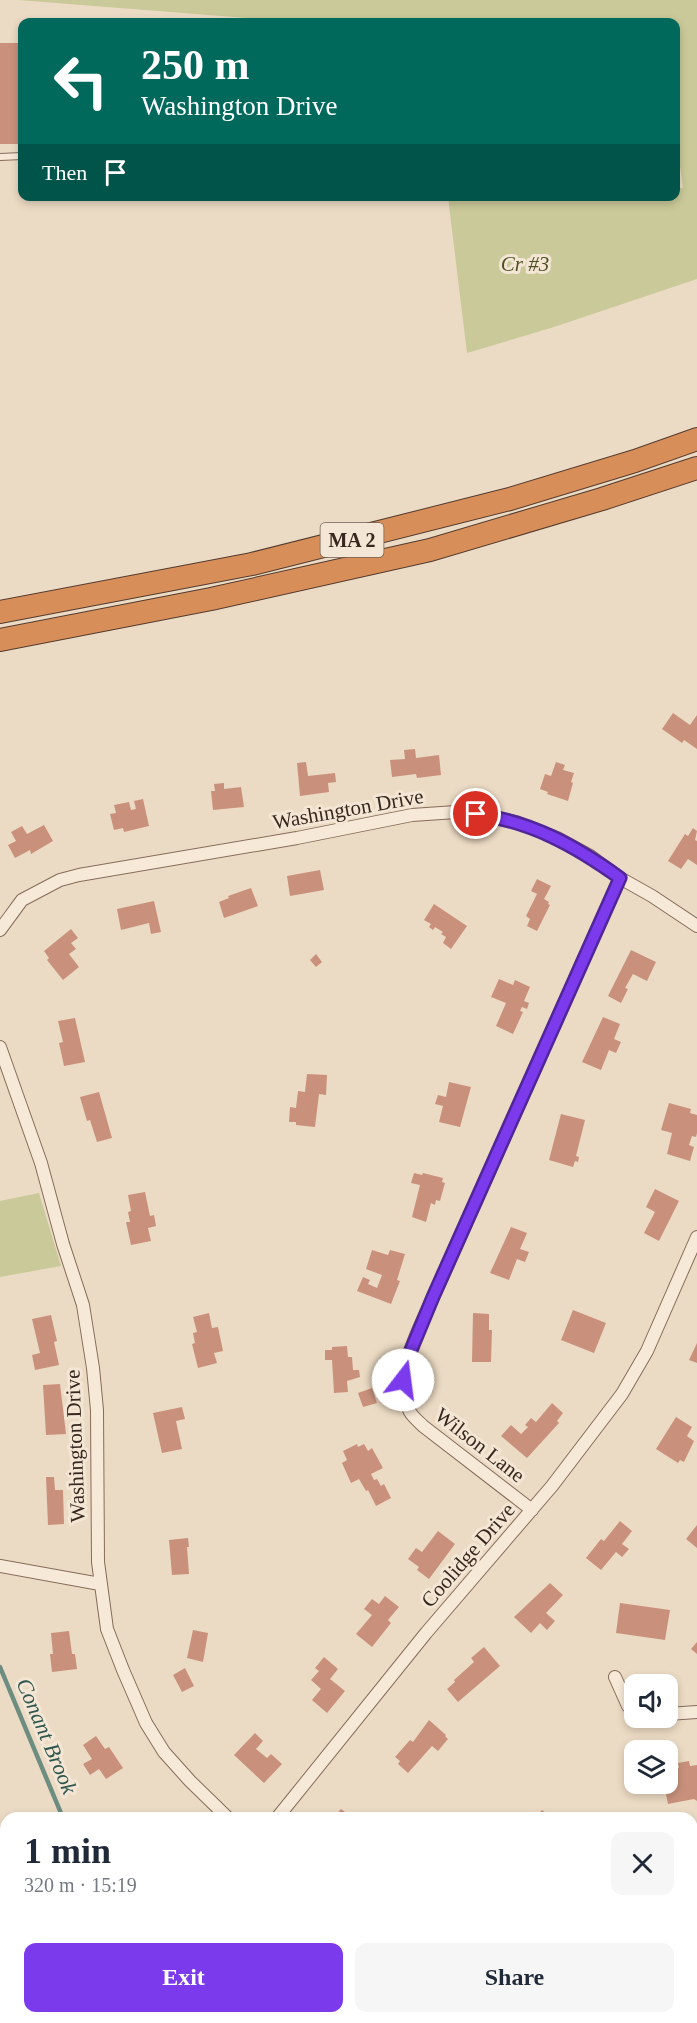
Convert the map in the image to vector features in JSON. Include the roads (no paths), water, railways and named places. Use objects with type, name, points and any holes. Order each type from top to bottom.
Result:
[{"type":"highway","name":"MA 2","points":[[0,612],[264,562],[510,499],[635,461],[697,439]]},
{"type":"highway","name":"MA 2","points":[[0,640],[211,599],[429,550],[602,499],[697,468]]},
{"type":"street","name":"Washington Drive","points":[[0,930],[22,900],[60,880],[429,814],[476,814],[496,817],[557,838],[590,856],[620,878],[697,926]]},
{"type":"street","name":"Wilson Lane","points":[[532,1510],[423,1426],[410,1412],[403,1380],[409,1355],[433,1297],[620,878]]},
{"type":"street","name":"Washington Drive","points":[[0,1047],[41,1163],[63,1244],[83,1305],[97,1410],[98,1562],[107,1629],[146,1723],[164,1752],[222,1812]]},
{"type":"street","name":"Coolidge Drive","points":[[282,1812],[426,1633],[566,1468],[632,1379],[697,1237]]},
{"type":"street","points":[[0,1566],[100,1584]]},
{"type":"street","points":[[615,1677],[624,1697]]},
{"type":"street","points":[[678,1713],[697,1712]]},
{"type":"lane","points":[[0,157],[18,156]]},
{"type":"waterway","name":"Conant Brook","points":[[0,1667],[60,1812]]},
{"type":"park label","name":"Cr #3","points":[[525,264]]}]
